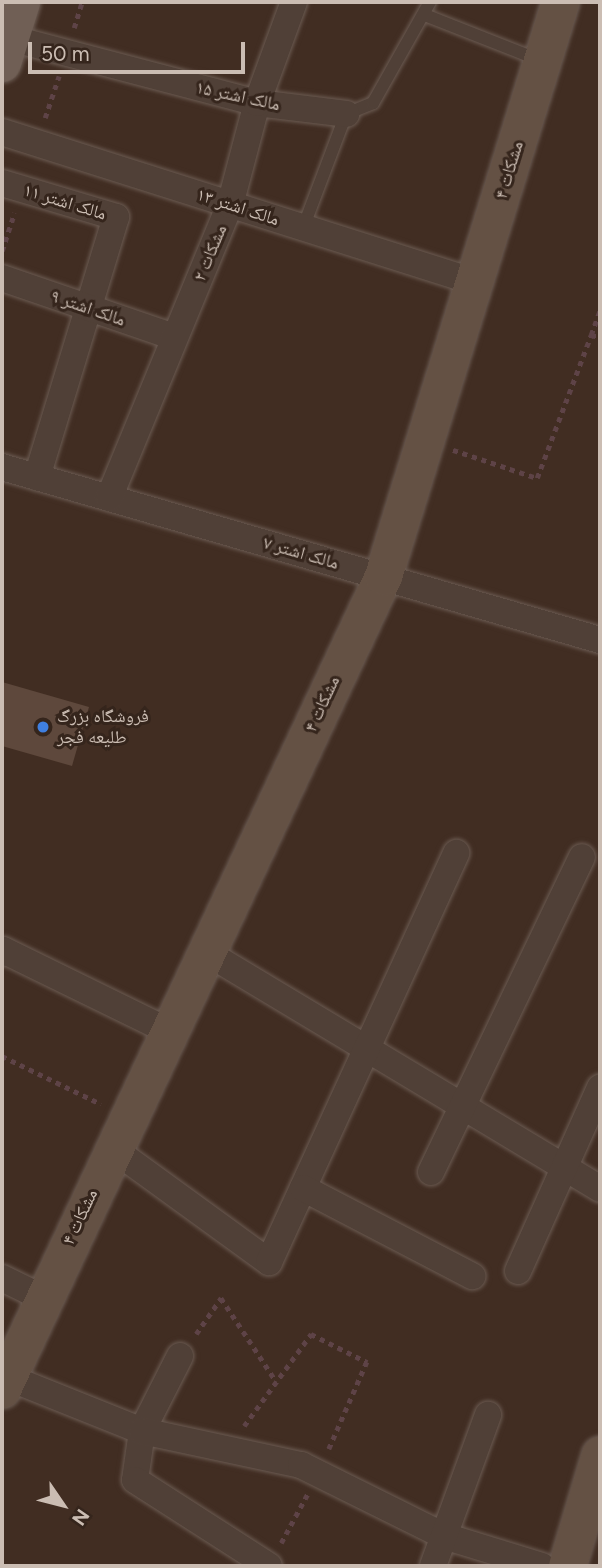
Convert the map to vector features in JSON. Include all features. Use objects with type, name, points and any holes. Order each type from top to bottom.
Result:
[{"type":"main road","points":[[6,51],[21,2]]},
{"type":"street","name":"مشکات ۲","points":[[109,498],[230,205],[257,103],[294,2]]},
{"type":"street","name":"مشکات ۴","points":[[5,1383],[119,1132],[383,576],[559,2]]},
{"type":"street","name":"مالک اشتر ۱۵","points":[[6,51],[257,103],[346,114]]},
{"type":"street","name":"مالک اشتر ۱۳","points":[[2,132],[475,282]]},
{"type":"street","name":"مالک اشتر ۱۱","points":[[2,183],[116,217],[85,309]]},
{"type":"street","name":"مالک اشتر ۹","points":[[2,278],[85,309],[174,337]]},
{"type":"street","points":[[37,477],[85,309]]},
{"type":"street","name":"مالک اشتر ۷","points":[[2,467],[383,576],[597,641]]},
{"type":"street","points":[[119,1132],[269,1262],[456,853]]},
{"type":"street","points":[[431,1172],[582,858]]},
{"type":"street","points":[[2,953],[3,950],[168,1031]]},
{"type":"street","points":[[205,952],[600,1189]]},
{"type":"street","points":[[518,1271],[600,1088]]},
{"type":"street","points":[[303,1188],[472,1276]]},
{"type":"street","points":[[2,1278],[43,1298]]},
{"type":"street","points":[[180,1356],[142,1431],[135,1480],[270,1565]]},
{"type":"street","points":[[5,1383],[142,1431],[301,1465],[444,1536],[542,1566]]},
{"type":"street","points":[[433,1566],[488,1415]]},
{"type":"street","points":[[567,1566],[600,1455]]},
{"type":"lane","points":[[303,228],[346,114],[373,103],[430,2]]},
{"type":"lane","points":[[425,15],[542,61]]},
{"type":"path","points":[[426,441],[537,478],[600,310]]},
{"type":"path","points":[[591,335],[600,337]]},
{"type":"path","points":[[2,1055],[119,1132]]},
{"type":"path","points":[[180,1356],[220,1298],[276,1381]]},
{"type":"path","points":[[228,1449],[311,1334],[367,1362],[318,1473],[270,1565]]},
{"type":"building","name":"فروشگاه بزرگ طلیعه فجر","points":[[2,682],[89,707],[72,766],[2,746]]},
{"type":"place","name":"فروشگاه بزرگ طلیعه فجر","points":[[43,727]]}]
